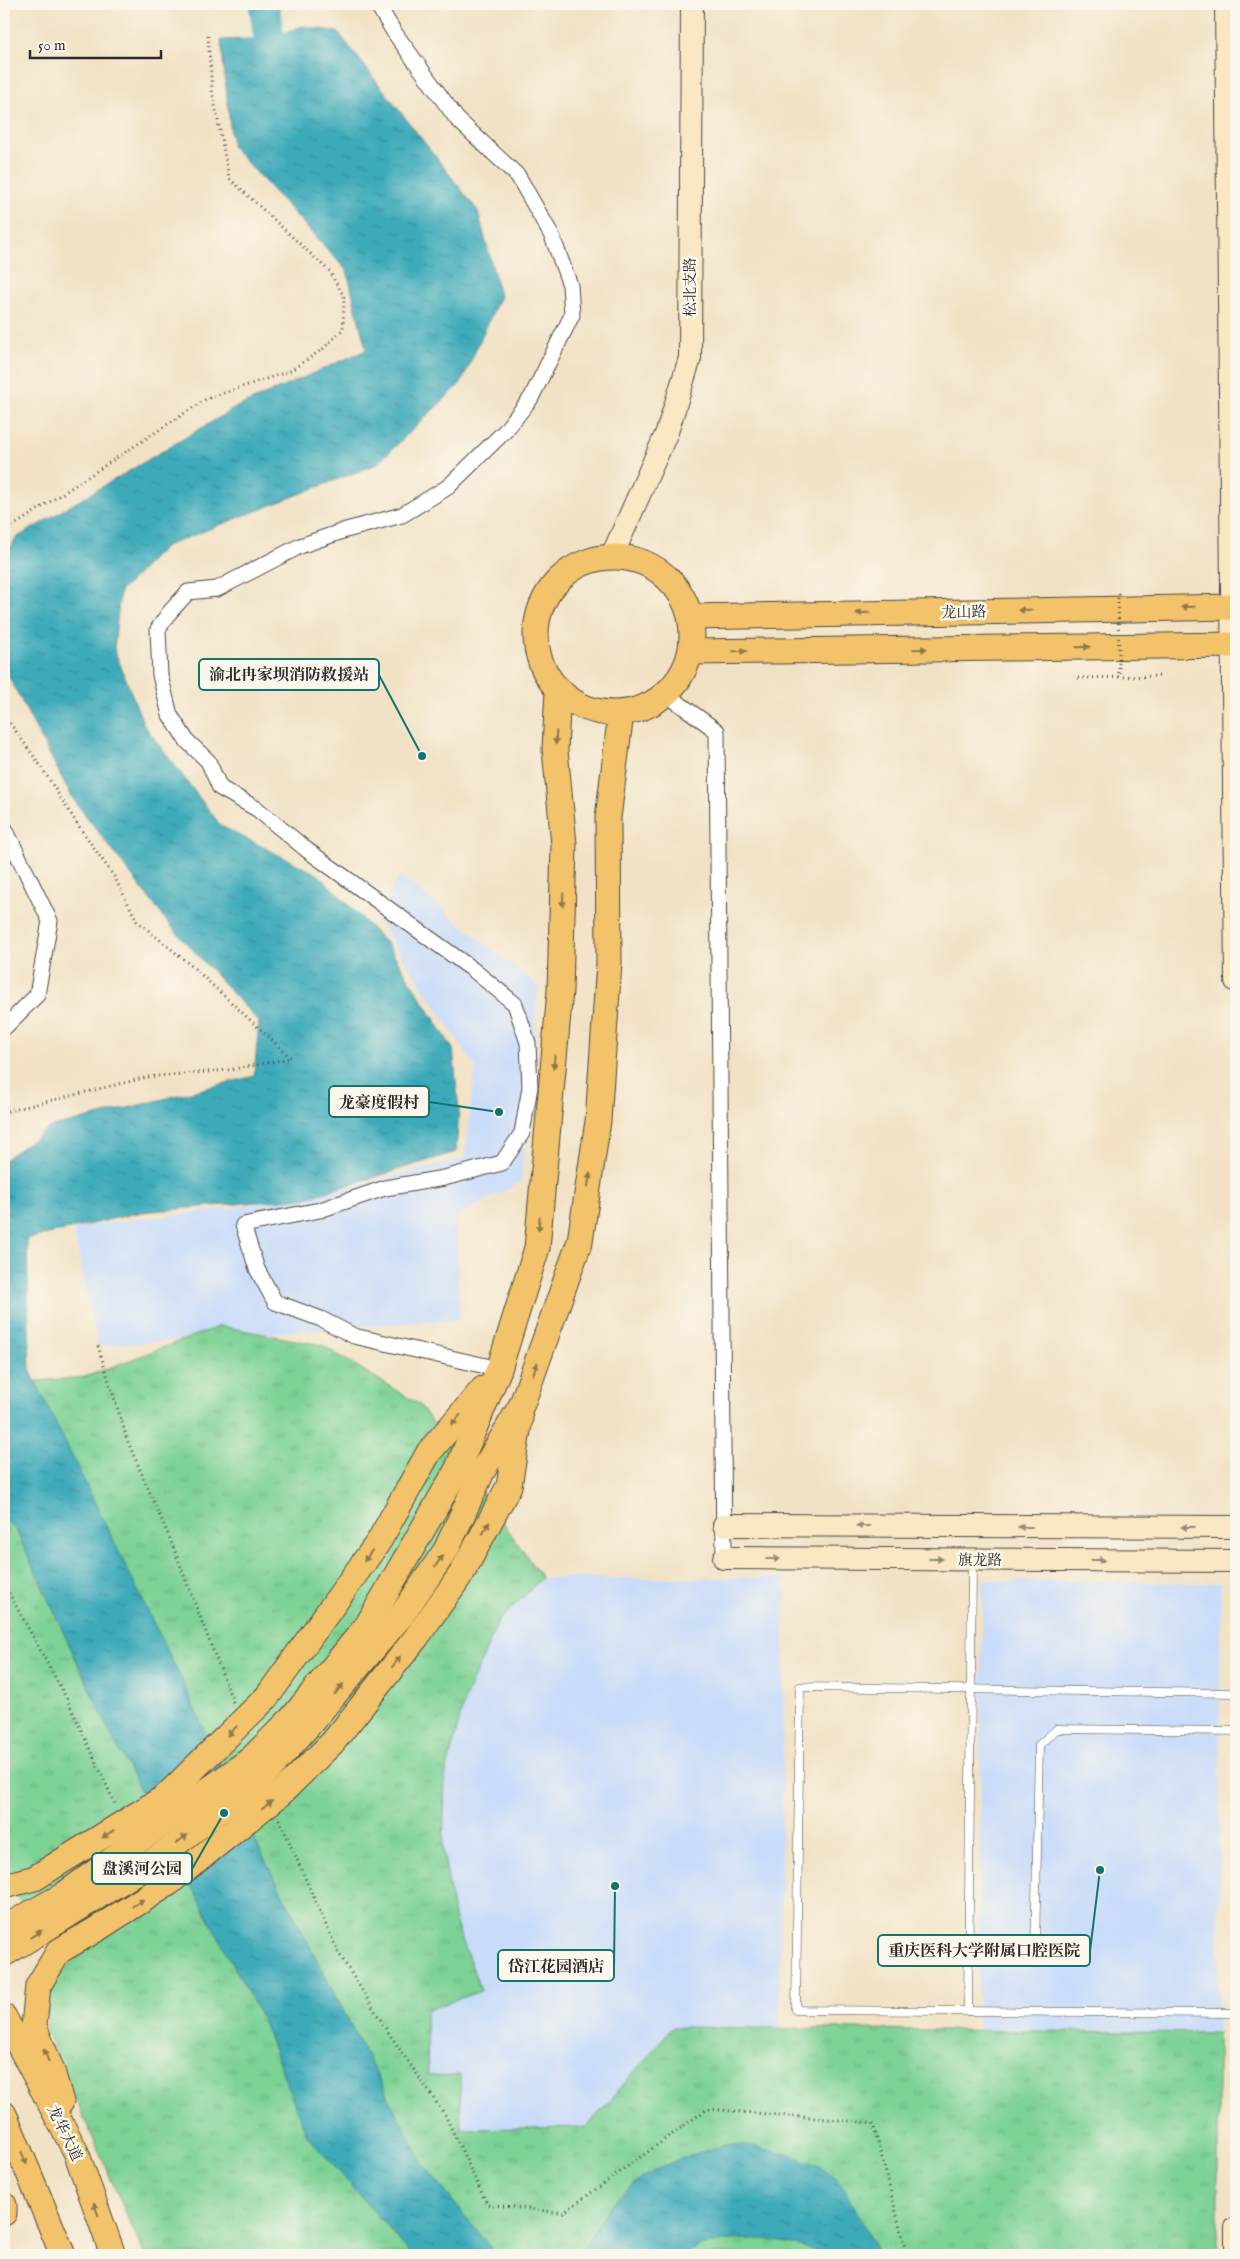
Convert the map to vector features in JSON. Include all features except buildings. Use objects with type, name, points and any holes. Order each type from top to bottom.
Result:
[{"type":"main road","name":"松北支路","points":[[612,556],[667,432],[690,358],[692,4]]},
{"type":"main road","points":[[1226,4],[1233,278],[1236,981]]},
{"type":"main road","points":[[612,556],[640,560],[663,573],[682,593],[691,617],[694,635],[691,652],[682,675],[666,694],[645,707],[621,713],[598,711],[576,704],[558,690],[543,668],[536,643],[537,617],[547,593],[564,574],[587,561],[612,556]]},
{"type":"main road","name":"龙山路","points":[[691,617],[1234,607]]},
{"type":"main road","points":[[691,652],[1234,645]]},
{"type":"main road","points":[[300,1721],[368,1624],[457,1470],[499,1370],[537,1248],[560,991],[564,844],[555,750],[558,690]]},
{"type":"main road","points":[[76,2152],[52,2071],[34,2026],[38,1986],[59,1951],[169,1883],[279,1795],[333,1742],[416,1638],[462,1573],[509,1486],[522,1404],[580,1241],[598,1121],[609,963],[608,818],[621,713]]},
{"type":"main road","points":[[4,1886],[35,1878],[165,1797],[266,1696],[379,1541],[429,1452],[499,1370]]},
{"type":"main road","points":[[4,1954],[300,1721],[401,1616],[446,1550],[482,1472],[522,1404]]},
{"type":"main road","points":[[724,1525],[1236,1528]]},
{"type":"main road","name":"旗龙路","points":[[724,1558],[1236,1561]]},
{"type":"main road","points":[[4,1928],[65,1906]]},
{"type":"main road","name":"龙华大道","points":[[6,2020],[76,2152],[113,2255]]},
{"type":"main road","points":[[4,2114],[63,2255]]},
{"type":"main road","points":[[4,2205],[4,2213]]},
{"type":"main road","points":[[1236,2228],[1236,2255]]},
{"type":"street","points":[[377,4],[394,32],[456,119],[518,176],[552,236],[570,285],[572,315],[531,398],[506,431],[448,487],[402,516],[346,530],[300,546],[217,589],[188,592],[169,612],[158,629],[160,675],[170,715],[186,741],[208,762],[220,788],[257,809],[307,850],[465,963],[515,1004],[528,1043],[530,1087],[522,1133],[502,1163],[444,1178],[385,1188],[320,1210],[242,1226],[257,1269],[275,1302],[321,1319],[354,1336],[499,1370]]},
{"type":"street","points":[[666,694],[717,731],[724,1558]]},
{"type":"street","points":[[4,827],[50,921],[37,995],[4,1028]]},
{"type":"lane","points":[[968,2011],[972,1560]]},
{"type":"lane","points":[[1236,1693],[800,1687],[796,2010],[1236,2013]]},
{"type":"lane","points":[[1034,1953],[1039,1746],[1058,1729],[1236,1731]]},
{"type":"path","points":[[4,532],[206,399],[290,371],[323,349],[343,329],[344,296],[329,271],[228,178],[212,90],[208,36]]},
{"type":"path","points":[[1118,593],[1119,677]]},
{"type":"path","points":[[1078,678],[1163,676]]},
{"type":"path","points":[[4,715],[40,765],[74,819],[115,878],[137,921],[194,968],[291,1058],[228,1070],[148,1077],[4,1112]]},
{"type":"path","points":[[98,1346],[128,1442],[170,1539],[234,1704]]},
{"type":"path","points":[[4,1584],[67,1699],[118,1811]]},
{"type":"path","points":[[278,1814],[338,1952],[390,2035],[445,2115],[487,2204],[562,2213],[707,2109],[873,2123],[907,2255]]},
{"type":"shaded area","points":[[399,875],[538,986],[521,1182],[455,1217],[460,1319],[98,1346],[73,1228],[306,1198],[465,1158],[475,1066],[378,920]]},
{"type":"shaded area","points":[[542,1578],[785,1578],[779,2028],[673,2027],[587,2127],[460,2129],[460,2075],[428,2076],[426,2010],[481,1991],[455,1921],[443,1850],[445,1777],[464,1701],[498,1622]]},
{"type":"shaded area","points":[[982,1581],[1221,1583],[1218,2033],[978,2031]]},
{"type":"green space","points":[[220,1326],[322,1345],[420,1405],[542,1578],[498,1622],[464,1701],[445,1777],[443,1850],[455,1921],[481,1991],[426,2010],[428,2076],[460,2075],[461,2129],[587,2127],[673,2027],[1218,2033],[1218,2255],[144,2254],[47,2034],[51,1991],[60,1976],[77,1957],[4,1884],[4,1384],[85,1377]]},
{"type":"water","points":[[303,26],[338,32],[478,211],[500,296],[461,383],[377,464],[166,546],[120,592],[114,649],[144,725],[221,826],[319,875],[388,945],[453,1049],[459,1111],[456,1152],[306,1198],[142,1212],[27,1239],[30,1370],[180,1677],[248,1827],[423,2164],[496,2255],[412,2255],[306,2134],[262,2019],[112,1737],[16,1530],[4,1519],[4,1160],[49,1128],[254,1076],[259,1022],[169,924],[73,799],[4,668],[4,557],[16,538],[237,407],[366,350],[347,271],[232,146],[221,40],[269,38]]},
{"type":"water","points":[[732,2144],[788,2154],[827,2171],[837,2180],[847,2194],[874,2244],[877,2255],[825,2255],[797,2245],[764,2239],[726,2240],[700,2246],[684,2255],[581,2255],[601,2218],[627,2189],[659,2168],[677,2160]]},
{"type":"waterway","points":[[264,4],[269,38]]},
{"type":"place","name":"渝北冉家坝消防救援站","points":[[422,756]]},
{"type":"place","name":"龙豪度假村","points":[[499,1112]]},
{"type":"place","name":"盘溪河公园","points":[[224,1813]]},
{"type":"place","name":"重庆医科大学附属口腔医院","points":[[1100,1870]]},
{"type":"place","name":"岱江花园酒店","points":[[615,1886]]}]
